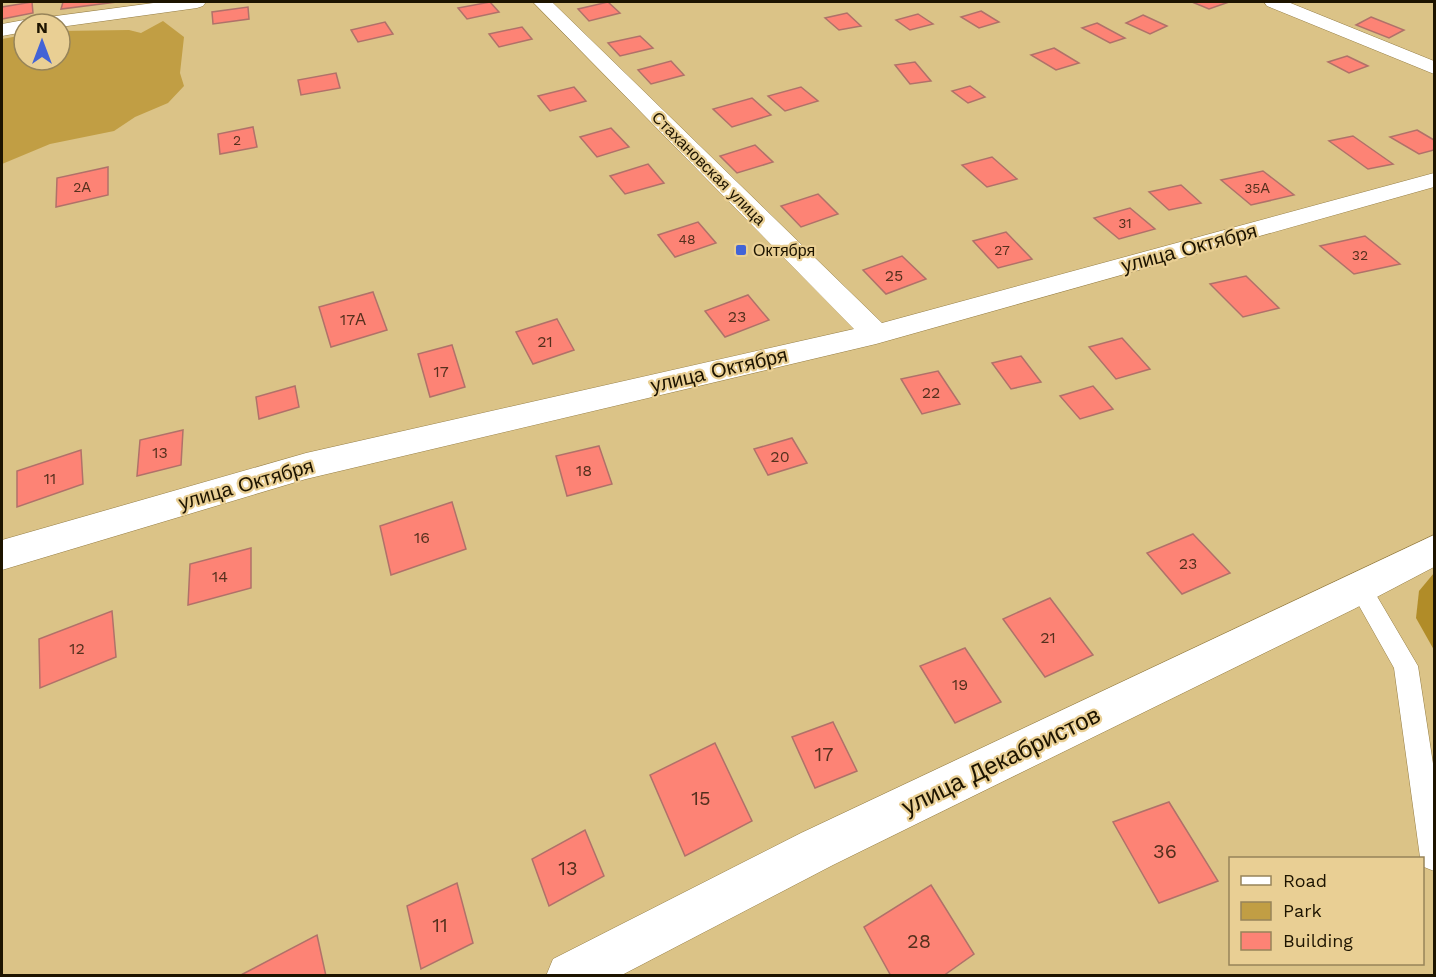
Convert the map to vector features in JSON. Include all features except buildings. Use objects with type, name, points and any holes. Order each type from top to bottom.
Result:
[{"type":"street","points":[[72,20],[196,2]]},
{"type":"street","name":"Стахановская улица","points":[[542,2],[876,334]]},
{"type":"street","points":[[1273,2],[1434,68]]},
{"type":"street","name":"улица Октября","points":[[2,555],[306,466],[876,334],[1434,180]]},
{"type":"street","name":"улица Декабристов","points":[[570,975],[817,849],[1360,588],[1434,550]]},
{"type":"lane","points":[[1360,588],[1406,666],[1434,857]]},
{"type":"green space","points":[[163,21],[184,37],[180,73],[184,86],[168,103],[135,117],[114,131],[50,144],[2,164],[2,39],[12,37],[12,72],[72,72],[72,31],[129,30],[141,33]]},
{"type":"shaded area","points":[[1434,573],[1434,650],[1416,618],[1419,591]]},
{"type":"place","name":"Октября","points":[[741,250]]}]
